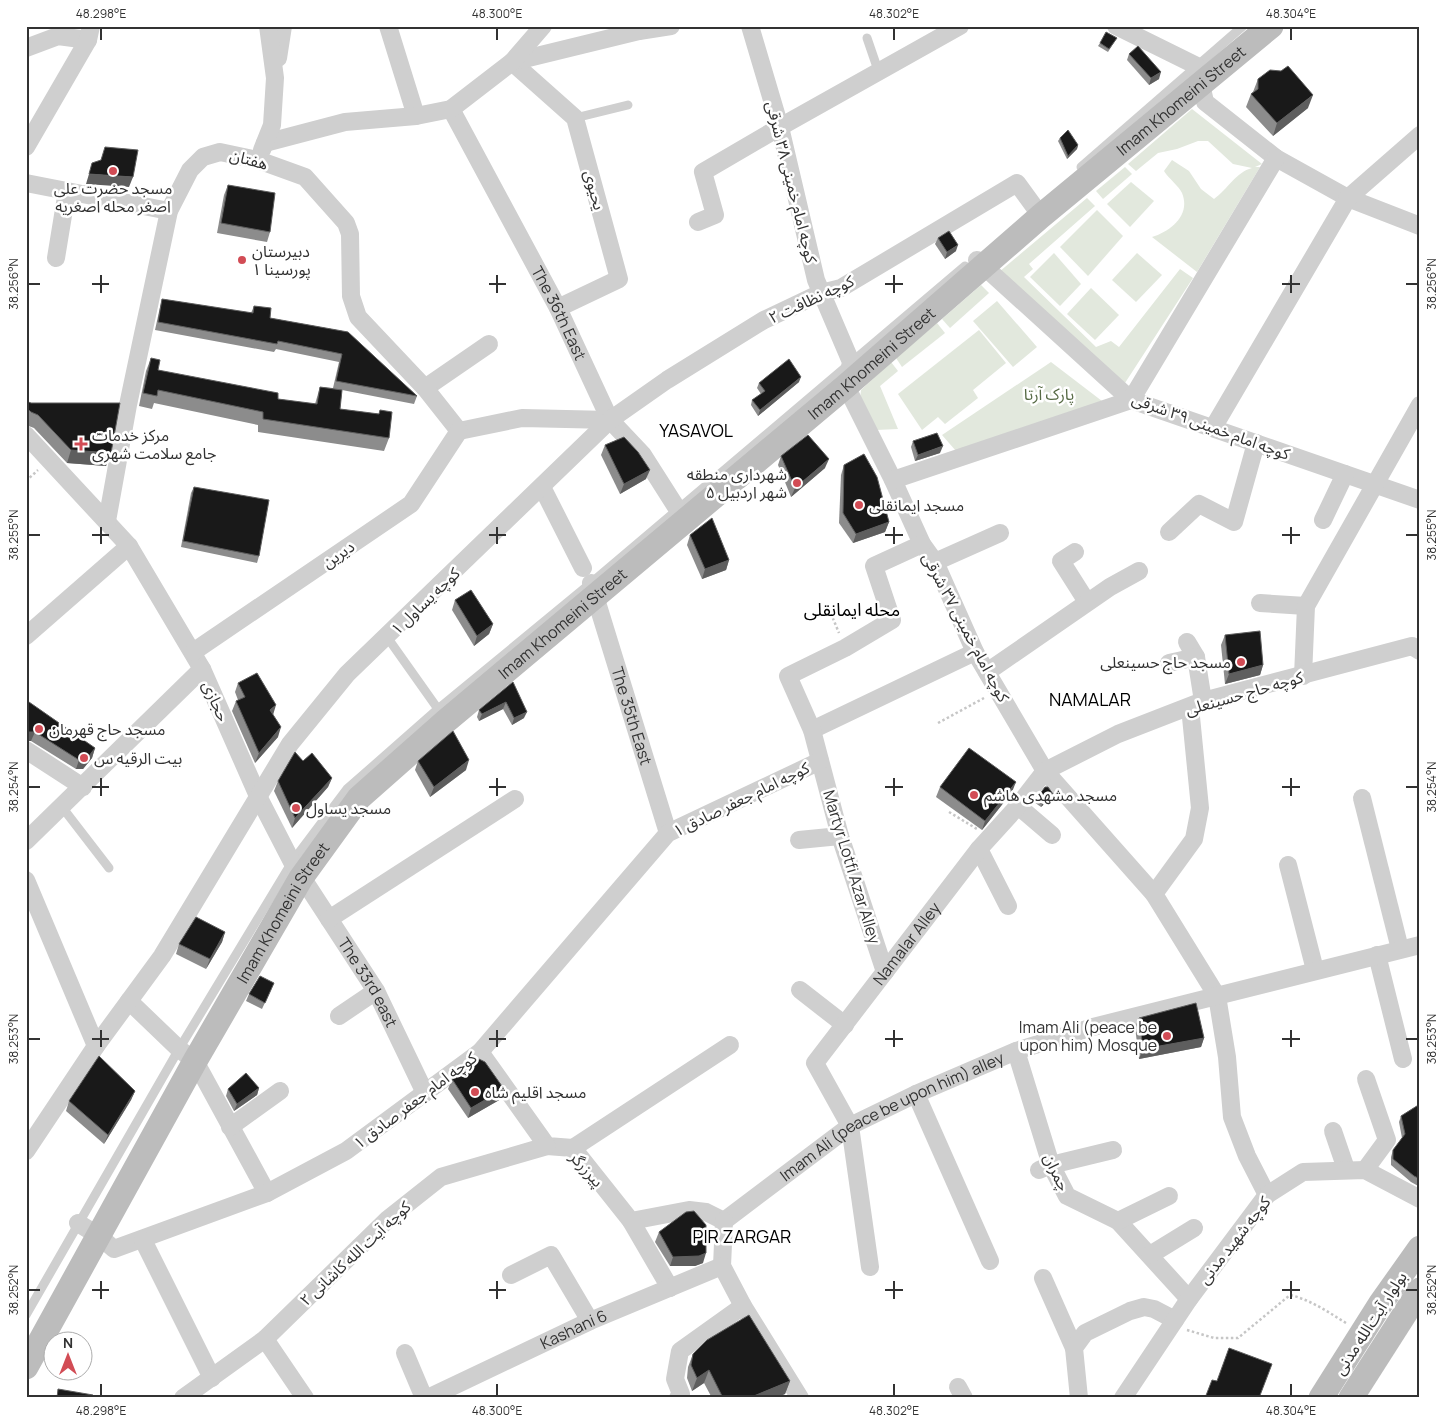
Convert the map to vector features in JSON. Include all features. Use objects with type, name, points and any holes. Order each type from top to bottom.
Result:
[{"type":"main road","name":"Imam Khomeini Street","points":[[26,1367],[88,1229],[187,1055],[297,870],[359,798],[446,721],[589,583],[846,386],[980,259],[1036,210],[1199,77],[1271,26]]},
{"type":"main road","name":"بولوار آیت‌الله مدنی","points":[[1321,1398],[1361,1334],[1420,1248]]},
{"type":"main road","name":"بولوار آیت‌الله مدنی","points":[[1351,1398],[1420,1290]]},
{"type":"street","points":[[268,26],[276,78]]},
{"type":"street","points":[[258,160],[272,125],[283,26]]},
{"type":"street","points":[[388,26],[416,116]]},
{"type":"street","points":[[265,143],[345,122],[416,116],[452,109],[512,62],[543,26]]},
{"type":"street","points":[[512,62],[634,29],[671,26]]},
{"type":"street","name":"کوچه امام خمینی ۳۸ شرقی","points":[[750,26],[780,127],[816,280],[851,362]]},
{"type":"street","points":[[698,222],[715,215],[703,172],[879,73],[941,32],[960,26]]},
{"type":"street","points":[[1116,26],[1199,77],[1205,102],[1276,158],[1348,198],[1420,226]]},
{"type":"street","points":[[26,48],[58,36],[90,33]]},
{"type":"street","points":[[26,147],[90,33]]},
{"type":"street","points":[[512,62],[575,118]]},
{"type":"street","name":"The 36th East","points":[[452,109],[558,308],[610,420],[643,455],[680,515]]},
{"type":"street","name":"یحیوی","points":[[558,308],[620,279],[575,118]]},
{"type":"street","points":[[1213,428],[1348,198],[1420,134]]},
{"type":"street","name":"هفتان","points":[[107,521],[128,405],[169,211],[190,170],[204,157],[220,152],[258,160],[305,177],[346,223],[350,234],[354,308],[358,316],[426,388],[459,431]]},
{"type":"street","points":[[893,480],[1131,400],[1276,158]]},
{"type":"street","points":[[26,183],[169,211]]},
{"type":"street","name":"کوچه نظافت ۲","points":[[610,420],[667,380],[764,320],[821,293],[841,288],[1017,183],[1036,210]]},
{"type":"street","points":[[56,258],[67,191]]},
{"type":"street","name":"کوچه امام خمینی ۳۹ شرقی","points":[[980,259],[1131,400],[1420,500]]},
{"type":"street","points":[[426,388],[488,344]]},
{"type":"street","points":[[846,386],[851,362]]},
{"type":"street","name":"کوچه امام خمینی ۳۷ شرقی","points":[[846,386],[893,480],[922,544],[935,562],[975,652],[1045,771],[1154,894],[1217,996]]},
{"type":"street","points":[[110,405],[128,405]]},
{"type":"street","points":[[1303,676],[1306,606],[1420,405]]},
{"type":"street","points":[[459,431],[522,418],[610,420]]},
{"type":"street","name":"کوچه یساول ۱","points":[[27,1149],[96,1046],[162,956],[290,744],[347,674],[610,420]]},
{"type":"street","name":"دیرین","points":[[193,652],[411,504],[459,431]]},
{"type":"street","name":"حجازی","points":[[26,435],[129,546],[202,669],[258,796],[297,870]]},
{"type":"street","points":[[1169,532],[1199,504],[1234,522],[1256,443]]},
{"type":"street","points":[[1323,520],[1345,474]]},
{"type":"street","name":"The 35th East","points":[[542,487],[589,583],[668,833]]},
{"type":"street","points":[[935,562],[1000,533]]},
{"type":"street","points":[[845,648],[892,620],[874,566],[922,544]]},
{"type":"street","points":[[26,636],[129,546]]},
{"type":"street","points":[[1075,552],[1062,561],[1088,602]]},
{"type":"street","points":[[988,672],[1088,602],[1139,571]]},
{"type":"street","points":[[1260,603],[1306,606]]},
{"type":"street","name":"کوچه حاج حسینعلی","points":[[1045,771],[1118,734],[1196,704],[1412,646],[1420,651]]},
{"type":"street","name":"Martyr Lotfi Azar Alley","points":[[845,648],[788,676],[812,730],[840,836],[885,972]]},
{"type":"street","points":[[1154,894],[1194,838],[1200,808],[1196,704],[1191,650],[1169,663]]},
{"type":"street","points":[[812,730],[975,652]]},
{"type":"street","points":[[26,841],[202,669]]},
{"type":"street","points":[[26,750],[83,787]]},
{"type":"street","name":"کوچه امام جعفر صادق ۱","points":[[88,1229],[114,1249],[143,1240],[266,1193],[346,1151],[480,1052],[668,833],[820,761]]},
{"type":"street","name":"Namalar Alley","points":[[850,1126],[815,1064],[985,843],[1018,806],[1045,771]]},
{"type":"street","points":[[1362,798],[1400,949]]},
{"type":"street","points":[[329,919],[514,799]]},
{"type":"street","points":[[1018,806],[1052,835]]},
{"type":"street","points":[[799,840],[840,836]]},
{"type":"street","points":[[985,843],[1008,906]]},
{"type":"street","points":[[1288,866],[1315,970]]},
{"type":"street","name":"The 33rd east","points":[[297,870],[376,991],[425,1093]]},
{"type":"street","points":[[26,880],[96,1046]]},
{"type":"street","name":"Imam Ali (peace be upon him) alley","points":[[724,1221],[850,1126],[916,1094],[1016,1051],[1093,1028],[1315,970],[1420,945]]},
{"type":"street","points":[[1377,955],[1403,1059]]},
{"type":"street","points":[[800,990],[845,1026]]},
{"type":"street","points":[[339,1016],[376,991]]},
{"type":"street","points":[[1217,996],[1227,1057],[1232,1117],[1247,1156],[1267,1195]]},
{"type":"street","points":[[129,1001],[187,1055],[219,1103],[266,1193]]},
{"type":"street","points":[[573,1148],[730,1045]]},
{"type":"street","name":"چمران","points":[[1016,1051],[1045,1168],[1067,1196],[1118,1221],[1189,1300]]},
{"type":"street","name":"پیرزرگر","points":[[480,1052],[548,1146],[573,1148],[631,1222],[670,1288]]},
{"type":"street","points":[[1365,1170],[1387,1140],[1366,1079]]},
{"type":"street","points":[[230,1127],[280,1091]]},
{"type":"street","points":[[916,1094],[990,1261]]},
{"type":"street","points":[[850,1126],[870,1267]]},
{"type":"street","points":[[1333,1131],[1346,1169]]},
{"type":"street","name":"کوچه آیت الله کاشانی ۲","points":[[183,1398],[265,1340],[388,1220],[441,1177],[548,1146]]},
{"type":"street","points":[[1045,1168],[1113,1150]]},
{"type":"street","name":"کوچه شهید مدنی","points":[[1123,1398],[1189,1300],[1267,1195],[1303,1172],[1346,1169],[1365,1170],[1420,1199]]},
{"type":"street","points":[[1118,1221],[1169,1196]]},
{"type":"street","points":[[631,1222],[689,1210],[706,1212],[724,1221],[722,1266],[800,1398]]},
{"type":"street","points":[[1150,1255],[1194,1228]]},
{"type":"street","points":[[143,1240],[213,1377]]},
{"type":"street","points":[[511,1274],[551,1255],[590,1321]]},
{"type":"street","name":"Kashani 6","points":[[426,1398],[590,1321],[722,1266]]},
{"type":"street","points":[[1043,1278],[1074,1348],[1079,1398]]},
{"type":"street","points":[[678,1398],[681,1394],[675,1379],[680,1351],[744,1306]]},
{"type":"street","points":[[1074,1348],[1086,1333],[1130,1311],[1144,1307],[1154,1309],[1173,1323]]},
{"type":"street","points":[[265,1340],[306,1398]]},
{"type":"street","points":[[405,1352],[426,1398]]},
{"type":"lane","points":[[1072,175],[1199,77],[1243,26]]},
{"type":"lane","points":[[867,38],[879,73]]},
{"type":"lane","points":[[575,118],[628,105]]},
{"type":"lane","points":[[680,515],[851,362],[980,259]]},
{"type":"lane","points":[[297,870],[346,789],[438,709],[589,583]]},
{"type":"lane","points":[[387,637],[438,709]]},
{"type":"lane","points":[[62,807],[109,868]]},
{"type":"lane","points":[[26,1315],[88,1229]]},
{"type":"path","points":[[827,604],[845,648]]},
{"type":"path","points":[[938,723],[999,691]]},
{"type":"path","points":[[949,812],[985,843]]},
{"type":"path","points":[[1173,1323],[1214,1338],[1238,1338],[1290,1295],[1303,1298],[1325,1309],[1361,1334]]},
{"type":"green space","points":[[1192,109],[1262,164],[1255,167],[1260,167],[1197,272],[1152,237],[1166,231],[1178,221],[1184,208],[1182,193],[1164,171],[1172,160],[1189,171],[1201,189],[1214,199],[1241,173],[1252,168],[1233,164],[1208,141],[1198,141],[1177,149],[1158,153],[1136,171],[1128,164]]},
{"type":"green space","points":[[1125,167],[1132,174],[1103,199],[1096,191]]},
{"type":"green space","points":[[1131,182],[1154,201],[1130,227],[1107,204]]},
{"type":"green space","points":[[1087,198],[1095,206],[1029,264],[1033,269],[1024,277],[1096,347],[1111,341],[1119,347],[1180,269],[1193,278],[1125,383],[999,272]]},
{"type":"green space","points":[[1097,210],[1123,236],[1088,276],[1060,247]]},
{"type":"green space","points":[[1054,253],[1081,284],[1060,306],[1030,277]]},
{"type":"green space","points":[[1137,253],[1162,275],[1136,302],[1112,280]]},
{"type":"green space","points":[[981,285],[989,293],[950,328],[942,319]]},
{"type":"green space","points":[[1091,288],[1119,315],[1095,340],[1067,314]]},
{"type":"green space","name":"پارک آرتا","points":[[997,301],[1037,347],[1013,367],[973,321]]},
{"type":"green space","points":[[937,323],[945,333],[902,367],[896,358]]},
{"type":"green space","points":[[979,330],[1006,363],[973,390],[978,398],[945,424],[938,417],[922,430],[898,394]]},
{"type":"green space","points":[[891,362],[898,371],[880,386],[898,429],[876,430],[860,399],[861,390]]},
{"type":"green space","name":"پارک آرتا","points":[[1051,362],[1102,401],[956,451],[942,435]]},
{"type":"building","points":[[1106,32],[1117,38],[1109,49],[1100,43]]},
{"type":"building","points":[[1138,46],[1161,72],[1151,78],[1129,54]]},
{"type":"building","points":[[1288,66],[1313,95],[1277,123],[1251,94],[1258,89],[1258,79],[1270,70],[1281,71]]},
{"type":"building","points":[[1068,130],[1078,145],[1068,156],[1060,138]]},
{"type":"building","points":[[105,147],[138,150],[133,177],[89,174],[92,163],[101,160]]},
{"type":"building","points":[[228,185],[275,193],[270,232],[221,223]]},
{"type":"building","points":[[949,231],[958,245],[947,252],[938,238]]},
{"type":"building","points":[[162,299],[253,313],[254,306],[271,308],[270,318],[348,332],[417,396],[336,381],[342,354],[278,341],[277,344],[158,322]]},
{"type":"building","points":[[151,358],[160,360],[158,370],[278,393],[278,399],[317,404],[320,387],[342,390],[340,409],[379,414],[380,410],[392,412],[389,438],[263,419],[263,412],[158,390],[157,396],[143,393]]},
{"type":"building","points":[[789,359],[801,377],[760,410],[752,400],[765,391],[759,383]]},
{"type":"building","points":[[26,401],[31,403],[120,403],[111,453],[71,450],[38,415],[26,407]]},
{"type":"building","points":[[937,433],[943,446],[918,455],[913,441]]},
{"type":"building","name":"شهرداری منطقه ۵ شهر اردبیل","points":[[808,435],[829,459],[795,488],[781,456]]},
{"type":"building","points":[[624,437],[638,452],[650,470],[624,484],[605,445]]},
{"type":"building","name":"مسجد ایمانقلی","points":[[864,454],[877,477],[889,522],[856,534],[843,513],[844,465]]},
{"type":"building","points":[[194,487],[269,500],[259,556],[183,541]]},
{"type":"building","points":[[712,518],[729,560],[705,569],[690,535]]},
{"type":"building","points":[[471,590],[493,624],[477,636],[455,600]]},
{"type":"building","points":[[1260,631],[1263,665],[1229,674],[1225,635]]},
{"type":"building","points":[[257,673],[276,705],[270,710],[281,727],[259,753],[236,701],[245,697],[238,683]]},
{"type":"building","points":[[513,682],[527,712],[514,718],[506,702],[482,714],[479,710]]},
{"type":"building","points":[[29,702],[95,748],[86,760],[79,760],[35,732],[26,732],[26,706]]},
{"type":"building","points":[[453,731],[469,760],[434,787],[418,761]]},
{"type":"building","name":"مسجد مشهدی هاشم","points":[[969,748],[1016,782],[985,821],[940,787]]},
{"type":"building","name":"مسجد یساول","points":[[295,752],[303,761],[312,753],[332,778],[295,818],[278,781]]},
{"type":"building","points":[[1045,787],[1048,787],[1053,794],[1042,804],[1036,799]]},
{"type":"building","points":[[196,917],[225,932],[210,959],[179,944]]},
{"type":"building","points":[[260,976],[274,983],[265,1003],[249,994]]},
{"type":"building","name":"Imam Ali (peace be upon him) Mosque","points":[[1196,1003],[1204,1038],[1143,1049],[1139,1018]]},
{"type":"building","points":[[99,1056],[135,1091],[108,1135],[69,1101]]},
{"type":"building","name":"مسجد اقلیم شاه","points":[[479,1059],[485,1062],[504,1089],[471,1108],[452,1079]]},
{"type":"building","points":[[246,1073],[259,1088],[237,1104],[228,1089]]},
{"type":"building","points":[[1420,1104],[1420,1179],[1393,1159],[1393,1150],[1405,1134],[1401,1116]]},
{"type":"building","points":[[694,1211],[706,1225],[706,1253],[699,1256],[673,1257],[659,1232],[686,1212]]},
{"type":"building","points":[[749,1315],[790,1381],[749,1398],[723,1398],[709,1370],[697,1378],[691,1365],[693,1354],[707,1340]]},
{"type":"building","points":[[1229,1348],[1272,1364],[1259,1398],[1205,1398],[1212,1380],[1217,1381]]},
{"type":"building","points":[[58,1389],[93,1395],[95,1398],[57,1398]]},
{"type":"place","name":"مسجد حضرت علی اصغر محله اصغریه","points":[[113,171]]},
{"type":"place","name":"دبیرستان پورسینا ۱","points":[[242,260]]},
{"type":"place","name":"مرکز خدمات جامع سلامت شهری","points":[[81,444]]},
{"type":"place","name":"شهرداری منطقه ۵ شهر اردبیل","points":[[797,483]]},
{"type":"place","name":"مسجد ایمانقلی","points":[[859,505]]},
{"type":"place","name":"مسجد حاج حسینعلی","points":[[1241,662]]},
{"type":"place","name":"مسجد حاج قهرمان","points":[[39,729]]},
{"type":"place","name":"بیت الرقیه س","points":[[84,758]]},
{"type":"place","name":"مسجد مشهدی هاشم","points":[[974,795]]},
{"type":"place","name":"مسجد یساول","points":[[296,808]]},
{"type":"place","name":"Imam Ali (peace be upon him) Mosque","points":[[1167,1036]]},
{"type":"place","name":"مسجد اقلیم شاه","points":[[475,1092]]},
{"type":"district","name":"YASAVOL","points":[[696,431]]},
{"type":"district","name":"محله ایمانقلی","points":[[852,610]]},
{"type":"district","name":"NAMALAR","points":[[1090,700]]},
{"type":"district","name":"PIR ZARGAR","points":[[742,1237]]}]
